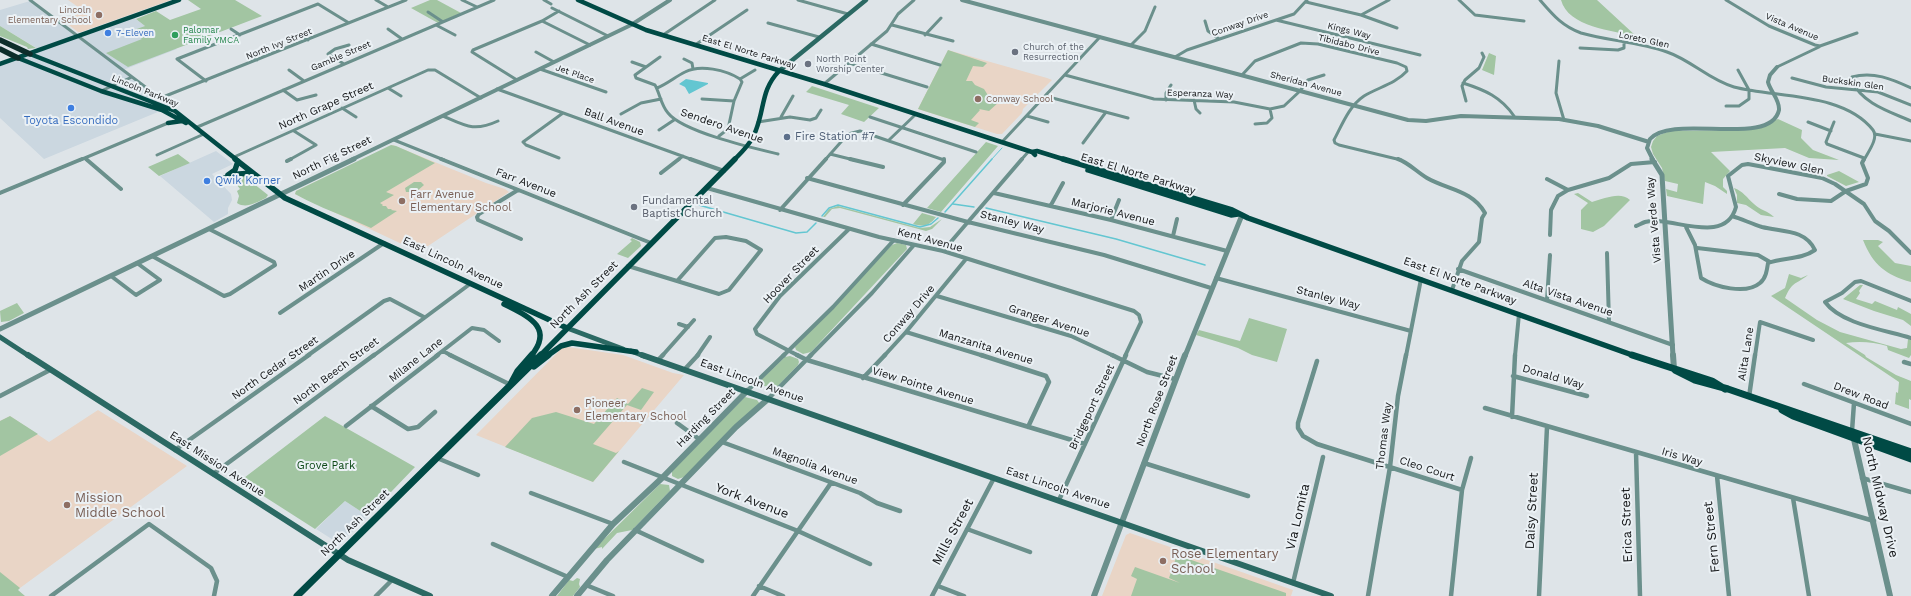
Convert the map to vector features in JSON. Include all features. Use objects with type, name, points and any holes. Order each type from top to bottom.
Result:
[{"type":"highway","name":"Lincoln Parkway","points":[[0,40],[30,54]]},
{"type":"highway","name":"Lincoln Parkway","points":[[0,50],[18,58]]},
{"type":"main road","points":[[0,64],[179,0]]},
{"type":"main road","name":"East El Norte Parkway","points":[[578,0],[631,25],[824,84],[1031,151],[1034,154],[1231,214],[1240,214],[1674,370],[1690,379],[1794,411],[1911,459]]},
{"type":"main road","name":"North Ash Street","points":[[297,596],[511,385],[748,146],[756,130],[764,90],[769,81],[779,70],[866,0]]},
{"type":"main road","name":"Lincoln Parkway","points":[[30,54],[175,111],[186,118],[195,128]]},
{"type":"main road","name":"Lincoln Parkway","points":[[18,58],[101,91],[162,110],[195,128]]},
{"type":"main road","points":[[168,123],[184,121]]},
{"type":"main road","name":"East Lincoln Avenue","points":[[195,128],[280,195],[572,331],[685,369],[1331,596]]},
{"type":"main road","points":[[236,159],[235,170],[224,178],[239,174],[252,173]]},
{"type":"main road","points":[[470,284],[534,320],[542,332],[542,338],[538,348],[513,375],[511,385]]},
{"type":"main road","name":"East Mission Avenue","points":[[0,337],[339,554],[392,580],[430,596]]},
{"type":"main road","points":[[518,377],[558,348],[566,344],[636,352]]},
{"type":"main road","name":"East El Norte Parkway","points":[[1853,435],[1911,452]]},
{"type":"street","points":[[30,0],[132,77]]},
{"type":"street","points":[[376,0],[388,7]]},
{"type":"street","name":"North Ivy Street","points":[[132,77],[156,95],[167,96],[406,0]]},
{"type":"street","points":[[462,0],[476,7]]},
{"type":"street","name":"Gamble Street","points":[[195,128],[494,0]]},
{"type":"street","points":[[544,0],[551,4]]},
{"type":"street","name":"North Fig Street","points":[[0,329],[631,25],[670,0]]},
{"type":"street","points":[[663,35],[715,0]]},
{"type":"street","points":[[798,0],[848,14]]},
{"type":"street","points":[[807,3],[811,0]]},
{"type":"street","points":[[824,84],[892,25],[898,14],[914,0]]},
{"type":"street","name":"Sheridan Avenue","points":[[962,0],[1300,91],[1418,121],[1461,116],[1514,116],[1564,120],[1598,126],[1649,142]]},
{"type":"street","points":[[1361,16],[1389,0]]},
{"type":"street","points":[[1459,0],[1476,15],[1524,21]]},
{"type":"street","name":"Loreto Glen","points":[[1540,0],[1558,21],[1566,27],[1602,38],[1657,48],[1670,52],[1714,80],[1726,85],[1774,95],[1808,98],[1840,108],[1858,116],[1869,124],[1875,134]]},
{"type":"street","name":"Vista Avenue","points":[[1726,0],[1765,24],[1808,43],[1820,46],[1857,33]]},
{"type":"street","points":[[1306,1],[1398,28]]},
{"type":"street","name":"Conway Drive","points":[[1175,57],[1187,50],[1294,14],[1306,1]]},
{"type":"street","points":[[206,81],[177,59],[318,4],[349,23]]},
{"type":"street","points":[[1131,45],[1145,31],[1155,7]]},
{"type":"street","points":[[552,8],[608,36]]},
{"type":"street","points":[[695,45],[747,10]]},
{"type":"street","points":[[517,80],[472,52],[479,47],[542,21],[559,11]]},
{"type":"street","points":[[428,12],[443,22]]},
{"type":"street","points":[[925,35],[941,18]]},
{"type":"street","points":[[1205,20],[1208,31],[1219,39]]},
{"type":"street","name":"Kings Way","points":[[1276,20],[1420,55]]},
{"type":"street","points":[[542,21],[590,45]]},
{"type":"street","points":[[768,23],[819,37]]},
{"type":"street","points":[[436,25],[455,35]]},
{"type":"street","points":[[892,25],[925,35],[953,41]]},
{"type":"street","points":[[231,29],[240,35]]},
{"type":"street","points":[[388,29],[402,39]]},
{"type":"street","points":[[298,34],[308,40]]},
{"type":"street","points":[[1002,142],[1100,37]]},
{"type":"street","points":[[1580,48],[1618,50],[1624,48],[1624,42]]},
{"type":"street","name":"Tibidabo Drive","points":[[1242,75],[1255,61],[1301,43],[1318,44],[1391,62],[1402,65],[1407,71],[1400,80],[1363,97],[1353,105]]},
{"type":"street","points":[[871,44],[940,65]]},
{"type":"street","points":[[344,64],[328,54],[335,49],[348,45]]},
{"type":"street","points":[[1649,142],[1659,133],[1671,130],[1740,130],[1755,128],[1775,116],[1778,108],[1777,100],[1767,82],[1768,76],[1777,67],[1820,46]]},
{"type":"street","points":[[536,52],[554,62]]},
{"type":"street","points":[[1466,101],[1462,92],[1463,83],[1468,76],[1478,69],[1484,57],[1482,53]]},
{"type":"street","points":[[247,54],[257,60]]},
{"type":"street","points":[[660,57],[635,75],[636,78],[651,83],[657,88],[664,86],[686,71],[693,69],[717,70],[736,76],[740,79],[742,82],[734,101],[728,129],[719,136]]},
{"type":"street","points":[[684,59],[692,63],[693,69]]},
{"type":"street","points":[[1559,61],[1556,93],[1564,120]]},
{"type":"street","points":[[632,62],[646,67]]},
{"type":"street","points":[[849,63],[927,87]]},
{"type":"street","name":"Jet Place","points":[[540,69],[606,92]]},
{"type":"street","points":[[289,70],[304,81]]},
{"type":"street","name":"North Grape Street","points":[[236,159],[342,108],[425,71],[435,70],[481,98]]},
{"type":"street","points":[[740,79],[755,70]]},
{"type":"street","points":[[1726,106],[1739,106],[1746,102],[1750,96],[1749,90],[1738,70]]},
{"type":"street","points":[[1911,88],[1890,79],[1866,74],[1852,77],[1851,80],[1856,89],[1871,102],[1911,121]]},
{"type":"street","name":"Esperanza Way","points":[[1065,75],[1143,97],[1166,100],[1234,102],[1270,109]]},
{"type":"street","points":[[1255,124],[1267,123],[1272,118],[1270,109],[1284,106],[1300,91],[1308,80],[1324,75]]},
{"type":"street","points":[[101,91],[132,77]]},
{"type":"street","name":"Buckskin Glen","points":[[1792,78],[1815,85],[1878,92],[1911,105]]},
{"type":"street","points":[[1463,83],[1483,89],[1499,97],[1514,116]]},
{"type":"street","points":[[1166,100],[1166,91],[1171,85]]},
{"type":"street","points":[[388,88],[402,96]]},
{"type":"street","name":"Sendero Avenue","points":[[657,88],[666,113],[674,120],[748,146],[778,154]]},
{"type":"street","name":"Ball Avenue","points":[[498,89],[724,171]]},
{"type":"street","points":[[283,90],[297,100],[316,95]]},
{"type":"street","points":[[781,117],[793,96]]},
{"type":"street","points":[[1045,96],[1128,118]]},
{"type":"street","points":[[621,114],[641,103],[661,99]]},
{"type":"street","points":[[702,99],[734,101]]},
{"type":"street","points":[[1194,100],[1196,109],[1200,113]]},
{"type":"street","points":[[1353,105],[1334,140],[1335,143],[1404,160],[1428,178],[1465,192],[1482,205],[1485,213],[1482,218],[1479,242],[1465,257],[1458,269],[1452,290]]},
{"type":"street","points":[[342,108],[356,117]]},
{"type":"street","points":[[758,122],[781,117],[810,120],[816,118],[821,110]]},
{"type":"street","points":[[1083,143],[1106,112]]},
{"type":"street","points":[[559,158],[526,146],[523,142],[563,113]]},
{"type":"street","points":[[889,140],[916,114]]},
{"type":"street","points":[[443,116],[474,128],[484,128],[498,121]]},
{"type":"street","points":[[1026,116],[1048,122]]},
{"type":"street","points":[[870,117],[976,152]]},
{"type":"street","points":[[659,130],[674,120]]},
{"type":"street","points":[[1808,122],[1831,131]]},
{"type":"street","points":[[1834,122],[1826,142],[1827,144],[1864,158]]},
{"type":"street","points":[[0,193],[168,123]]},
{"type":"street","points":[[287,161],[316,145],[294,131]]},
{"type":"street","points":[[780,210],[807,178],[848,134],[855,131],[889,140],[944,159],[944,162],[903,205]]},
{"type":"street","points":[[157,155],[204,134]]},
{"type":"street","points":[[1779,194],[1810,200],[1831,201],[1846,191],[1866,184],[1868,178],[1862,167],[1864,158],[1875,138],[1875,134],[1911,141]]},
{"type":"street","name":"Farr Avenue","points":[[394,140],[651,243]]},
{"type":"street","name":"Vista Verde Way","points":[[1649,142],[1647,148],[1649,154],[1656,162],[1662,175],[1674,370]]},
{"type":"street","points":[[943,251],[1031,151]]},
{"type":"street","points":[[830,154],[882,167]]},
{"type":"street","points":[[661,173],[683,156]]},
{"type":"street","points":[[86,158],[121,189]]},
{"type":"street","points":[[1550,235],[1551,210],[1555,198],[1568,190],[1609,178],[1631,164],[1656,162]]},
{"type":"street","name":"Skyview Glen","points":[[1732,216],[1735,212],[1735,194],[1727,178],[1742,166],[1760,165],[1786,172],[1810,175],[1828,181],[1846,191],[1864,204],[1875,221],[1911,253]]},
{"type":"street","name":"Stanley Way","points":[[807,178],[968,222],[1104,255],[1211,288]]},
{"type":"street","points":[[1547,179],[1568,190]]},
{"type":"street","points":[[1051,206],[1063,183]]},
{"type":"street","name":"Kent Avenue","points":[[707,188],[849,229],[943,251],[1134,311],[1140,315],[1141,322]]},
{"type":"street","points":[[518,190],[476,217],[478,220],[521,239]]},
{"type":"street","name":"Marjorie Avenue","points":[[994,193],[1111,220],[1227,251]]},
{"type":"street","points":[[1111,220],[1119,200]]},
{"type":"street","name":"North Rose Street","points":[[1094,596],[1175,379],[1227,251],[1240,214]]},
{"type":"street","points":[[1636,226],[1643,222],[1652,221],[1686,227],[1716,226],[1730,219],[1732,216],[1763,227],[1796,233],[1814,246],[1815,250],[1799,259],[1776,260],[1770,262],[1758,255],[1697,248]]},
{"type":"street","points":[[1173,236],[1177,219]]},
{"type":"street","points":[[1686,227],[1690,232],[1697,248],[1700,278],[1708,282],[1736,289],[1751,288],[1763,280],[1768,274],[1768,263],[1770,262]]},
{"type":"street","points":[[152,256],[224,296],[230,294],[275,265],[274,262],[209,229]]},
{"type":"street","name":"Hoover Street","points":[[759,336],[755,329],[780,296],[849,229]]},
{"type":"street","points":[[628,266],[676,282],[717,294],[729,290],[761,250],[755,244],[722,235],[715,238],[676,282]]},
{"type":"street","name":"Harding Street","points":[[552,596],[613,524],[662,478],[787,351],[833,307],[894,240]]},
{"type":"street","name":"Martin Drive","points":[[280,313],[384,243]]},
{"type":"street","points":[[577,596],[635,530],[736,427],[759,408],[807,360],[872,292],[914,245]]},
{"type":"street","points":[[1606,253],[1609,322]]},
{"type":"street","points":[[1547,300],[1550,254]]},
{"type":"street","name":"Conway Drive","points":[[863,378],[906,332],[966,259]]},
{"type":"street","points":[[111,276],[136,295],[160,280],[137,264]]},
{"type":"street","name":"Alta Vista Avenue","points":[[1458,269],[1672,345]]},
{"type":"street","name":"Stanley Way","points":[[1216,278],[1411,331]]},
{"type":"street","name":"Thomas Way","points":[[1368,596],[1390,467],[1398,396],[1421,279]]},
{"type":"street","points":[[1911,300],[1861,281],[1855,282],[1842,293],[1825,302],[1833,312],[1852,320],[1911,338]]},
{"type":"street","name":"North Beech Street","points":[[213,474],[470,284]]},
{"type":"street","name":"Granger Avenue","points":[[937,296],[1071,336],[1101,349],[1123,362],[1148,372],[1175,379]]},
{"type":"street","name":"North Cedar Street","points":[[175,450],[384,301],[390,299],[424,317]]},
{"type":"street","name":"Donald Way","points":[[1512,417],[1513,376],[1520,314]]},
{"type":"street","points":[[658,360],[694,320]]},
{"type":"street","name":"Bridgeport Street","points":[[1059,500],[1141,322]]},
{"type":"street","name":"Alita Lane","points":[[1749,397],[1760,322],[1813,340]]},
{"type":"street","points":[[679,324],[688,328]]},
{"type":"street","name":"Milane Lane","points":[[346,426],[472,328],[481,329],[492,334],[499,341]]},
{"type":"street","name":"Manzanita Avenue","points":[[906,332],[1041,373],[1048,382],[1028,427]]},
{"type":"street","name":"View Pointe Avenue","points":[[759,336],[807,360],[1085,444]]},
{"type":"street","points":[[685,369],[710,338]]},
{"type":"street","points":[[443,351],[511,385]]},
{"type":"street","name":"Cleo Court","points":[[1317,361],[1298,424],[1299,431],[1307,439],[1462,490]]},
{"type":"street","points":[[1904,362],[1911,364]]},
{"type":"street","points":[[0,396],[50,370]]},
{"type":"street","name":"Donald Way","points":[[1513,376],[1587,396]]},
{"type":"street","name":"Drew Road","points":[[1804,384],[1911,424]]},
{"type":"street","name":"North Midway Drive","points":[[1854,403],[1853,435],[1862,478],[1874,521],[1890,596]]},
{"type":"street","points":[[371,406],[408,429],[418,427],[435,412]]},
{"type":"street","name":"Iris Way","points":[[1485,408],[1874,521]]},
{"type":"street","points":[[677,423],[700,439]]},
{"type":"street","name":"Daisy Street","points":[[1539,596],[1547,427]]},
{"type":"street","name":"Magnolia Avenue","points":[[722,442],[860,493],[877,503],[900,511]]},
{"type":"street","name":"Erica Street","points":[[1636,452],[1640,596]]},
{"type":"street","name":"Via Lomita","points":[[1294,583],[1324,457]]},
{"type":"street","points":[[437,458],[478,475]]},
{"type":"street","points":[[1451,596],[1462,490],[1471,458]]},
{"type":"street","name":"York Avenue","points":[[624,462],[798,531],[870,564]]},
{"type":"street","points":[[1144,463],[1248,496]]},
{"type":"street","name":"Fern Street","points":[[1717,476],[1729,596]]},
{"type":"street","name":"Mills Street","points":[[932,596],[994,478]]},
{"type":"street","points":[[1862,478],[1911,492]]},
{"type":"street","points":[[753,596],[831,483]]},
{"type":"street","points":[[531,493],[613,524]]},
{"type":"street","points":[[1793,498],[1810,596]]},
{"type":"street","points":[[51,596],[149,524],[211,568],[217,581],[214,596]]},
{"type":"street","points":[[967,529],[1030,552]]},
{"type":"street","points":[[635,530],[702,561]]},
{"type":"street","points":[[493,544],[568,577]]},
{"type":"street","points":[[376,596],[392,580]]},
{"type":"street","points":[[586,585],[613,596]]},
{"type":"street","points":[[759,586],[783,596]]},
{"type":"street","points":[[938,586],[964,596]]},
{"type":"shaded area","name":"Lincoln Elementary School","points":[[68,0],[171,0],[78,32],[61,19],[77,13],[81,9]]},
{"type":"shaded area","points":[[30,1],[78,37],[133,17],[145,26],[131,31],[177,49],[123,70],[160,97],[170,107],[44,159],[0,118],[0,64],[40,50],[0,26],[0,10]]},
{"type":"shaded area","name":"Conway School","points":[[948,50],[1052,80],[1023,109],[1022,113],[1002,134],[997,134],[918,109]]},
{"type":"shaded area","name":"Farr Avenue Elementary School","points":[[393,145],[486,183],[505,189],[509,192],[419,252],[295,194],[296,191]]},
{"type":"shaded area","points":[[216,151],[233,164],[212,174],[231,194],[232,200],[228,208],[228,214],[214,222],[160,176]]},
{"type":"shaded area","name":"Pioneer Elementary School","points":[[568,347],[623,355],[673,373],[684,375],[593,482],[476,435],[562,348]]},
{"type":"shaded area","name":"Mission Middle School","points":[[98,410],[187,466],[9,596],[0,596],[0,421],[10,416],[49,442]]},
{"type":"shaded area","points":[[345,501],[368,516],[343,541],[338,543],[316,529]]},
{"type":"shaded area","name":"Rose Elementary School","points":[[1130,533],[1293,590],[1291,596],[1102,596],[1126,535]]},
{"type":"green space","name":"Palomar Family YMCA","points":[[188,0],[235,0],[262,16],[128,67],[106,53],[142,39],[131,31],[145,26],[136,19],[156,11],[170,20],[201,9]]},
{"type":"green space","points":[[430,0],[437,0],[461,13],[438,23],[411,8]]},
{"type":"green space","points":[[1561,0],[1597,0],[1636,36],[1604,30],[1582,22],[1572,16],[1565,9]]},
{"type":"green space","points":[[0,26],[36,48],[28,49],[27,47],[0,36]]},
{"type":"green space","points":[[948,50],[987,63],[983,67],[973,66],[966,81],[972,81],[975,85],[984,89],[989,97],[999,102],[989,111],[979,109],[980,110],[971,120],[979,123],[975,127],[918,109]]},
{"type":"green space","points":[[1489,53],[1496,56],[1494,75],[1482,70]]},
{"type":"green space","points":[[812,86],[879,108],[864,122],[841,114],[849,105],[806,92]]},
{"type":"green space","points":[[1778,119],[1802,130],[1801,138],[1813,150],[1839,160],[1809,158],[1785,148],[1711,152],[1730,171],[1723,179],[1723,187],[1727,191],[1727,194],[1715,186],[1705,182],[1703,204],[1667,196],[1666,189],[1677,192],[1678,184],[1665,181],[1662,168],[1653,154],[1651,147],[1657,136],[1670,131],[1751,130]]},
{"type":"green space","points":[[986,142],[998,146],[941,212],[927,208]]},
{"type":"green space","points":[[391,145],[435,163],[386,192],[394,195],[380,203],[388,209],[397,211],[371,228],[314,204],[295,194],[296,191]]},
{"type":"green space","points":[[178,154],[190,163],[159,176],[148,167]]},
{"type":"green space","points":[[1839,171],[1859,182],[1846,186],[1827,176]]},
{"type":"green space","points":[[244,176],[268,195],[266,198],[247,205],[240,205],[237,203],[239,196],[237,191],[240,189],[233,180]]},
{"type":"green space","points":[[414,182],[421,182],[424,185],[416,192],[406,192],[405,188]]},
{"type":"green space","points":[[1734,188],[1756,206],[1774,217],[1761,215],[1746,205],[1737,203],[1737,195]]},
{"type":"green space","points":[[1578,193],[1592,202],[1617,196],[1626,197],[1630,200],[1604,226],[1593,232],[1581,229],[1581,210],[1588,203],[1574,194]]},
{"type":"green space","points":[[838,206],[920,228],[930,227],[942,219],[932,229],[926,231],[840,208],[832,209],[825,217],[823,217],[829,209]]},
{"type":"green space","points":[[922,213],[936,217],[926,225],[913,224]]},
{"type":"green space","points":[[632,238],[640,242],[641,246],[628,258],[617,254],[632,241],[630,240]]},
{"type":"green space","points":[[1863,240],[1878,240],[1883,242],[1878,246],[1895,263],[1911,266],[1911,282],[1887,272],[1881,268],[1871,256]]},
{"type":"green space","points":[[897,243],[906,245],[907,249],[811,352],[803,354],[796,350],[795,347],[892,245]]},
{"type":"green space","points":[[1789,274],[1801,278],[1808,275],[1790,288],[1785,298],[1817,320],[1840,332],[1901,349],[1907,348],[1908,339],[1911,340],[1911,355],[1909,358],[1888,350],[1887,346],[1866,342],[1846,343],[1896,375],[1911,381],[1911,400],[1909,399],[1909,409],[1895,404],[1899,382],[1771,296],[1785,288]]},
{"type":"green space","points":[[1860,285],[1863,285],[1856,299],[1872,304],[1875,301],[1897,310],[1898,307],[1911,314],[1911,326],[1903,320],[1843,299]]},
{"type":"green space","points":[[17,303],[24,313],[9,321],[1,322],[0,311]]},
{"type":"green space","points":[[1249,318],[1287,329],[1277,362],[1252,355],[1238,348],[1196,335],[1199,330],[1240,341]]},
{"type":"green space","points":[[790,356],[798,359],[798,365],[773,391],[771,387],[764,386],[761,380],[785,357]]},
{"type":"green space","points":[[642,388],[654,392],[641,410],[627,405],[593,444],[616,453],[619,451],[593,482],[505,447],[532,418],[556,412],[594,424],[617,398],[628,404]]},
{"type":"green space","points":[[745,397],[757,400],[760,404],[684,477],[678,479],[672,476],[672,471]]},
{"type":"green space","points":[[10,416],[38,434],[0,456],[0,421]]},
{"type":"green space","name":"Grove Park","points":[[325,416],[415,467],[368,516],[345,501],[315,529],[240,481]]},
{"type":"green space","points":[[660,484],[669,485],[670,491],[632,530],[617,533],[602,549],[602,547],[594,549]]},
{"type":"green space","points":[[1177,555],[1286,593],[1286,596],[1131,596],[1137,579],[1131,576],[1135,567],[1180,583],[1169,578]]},
{"type":"green space","points":[[0,572],[20,588],[18,590],[25,596],[0,596]]},
{"type":"green space","points":[[577,578],[580,579],[580,587],[573,596],[557,596],[569,580],[573,581]]},
{"type":"water","points":[[686,79],[708,84],[689,94],[685,87],[679,84]]},
{"type":"waterway","points":[[991,160],[1002,148]]},
{"type":"waterway","points":[[945,212],[992,159]]},
{"type":"waterway","points":[[953,204],[974,207]]},
{"type":"waterway","points":[[699,205],[796,233],[807,232],[816,223]]},
{"type":"waterway","points":[[822,216],[829,208],[838,205],[920,227],[931,224],[938,218]]},
{"type":"waterway","points":[[986,208],[1116,239],[1205,265]]},
{"type":"place","name":"Lincoln Elementary School","points":[[99,15]]},
{"type":"place","name":"7-Eleven","points":[[108,33]]},
{"type":"place","name":"Palomar Family YMCA","points":[[175,35]]},
{"type":"place","name":"Church of the Resurrection","points":[[1015,52]]},
{"type":"place","name":"North Point Worship Center","points":[[808,64]]},
{"type":"place","name":"Conway School","points":[[978,99]]},
{"type":"place","name":"Toyota Escondido","points":[[71,108]]},
{"type":"place","name":"Fire Station #7","points":[[787,137]]},
{"type":"place","name":"Qwik Korner","points":[[207,181]]},
{"type":"place","name":"Farr Avenue Elementary School","points":[[402,201]]},
{"type":"place","name":"Fundamental Baptist Church","points":[[634,207]]},
{"type":"place","name":"Pioneer Elementary School","points":[[577,410]]},
{"type":"place","name":"Mission Middle School","points":[[67,505]]},
{"type":"place","name":"Rose Elementary School","points":[[1163,561]]}]
